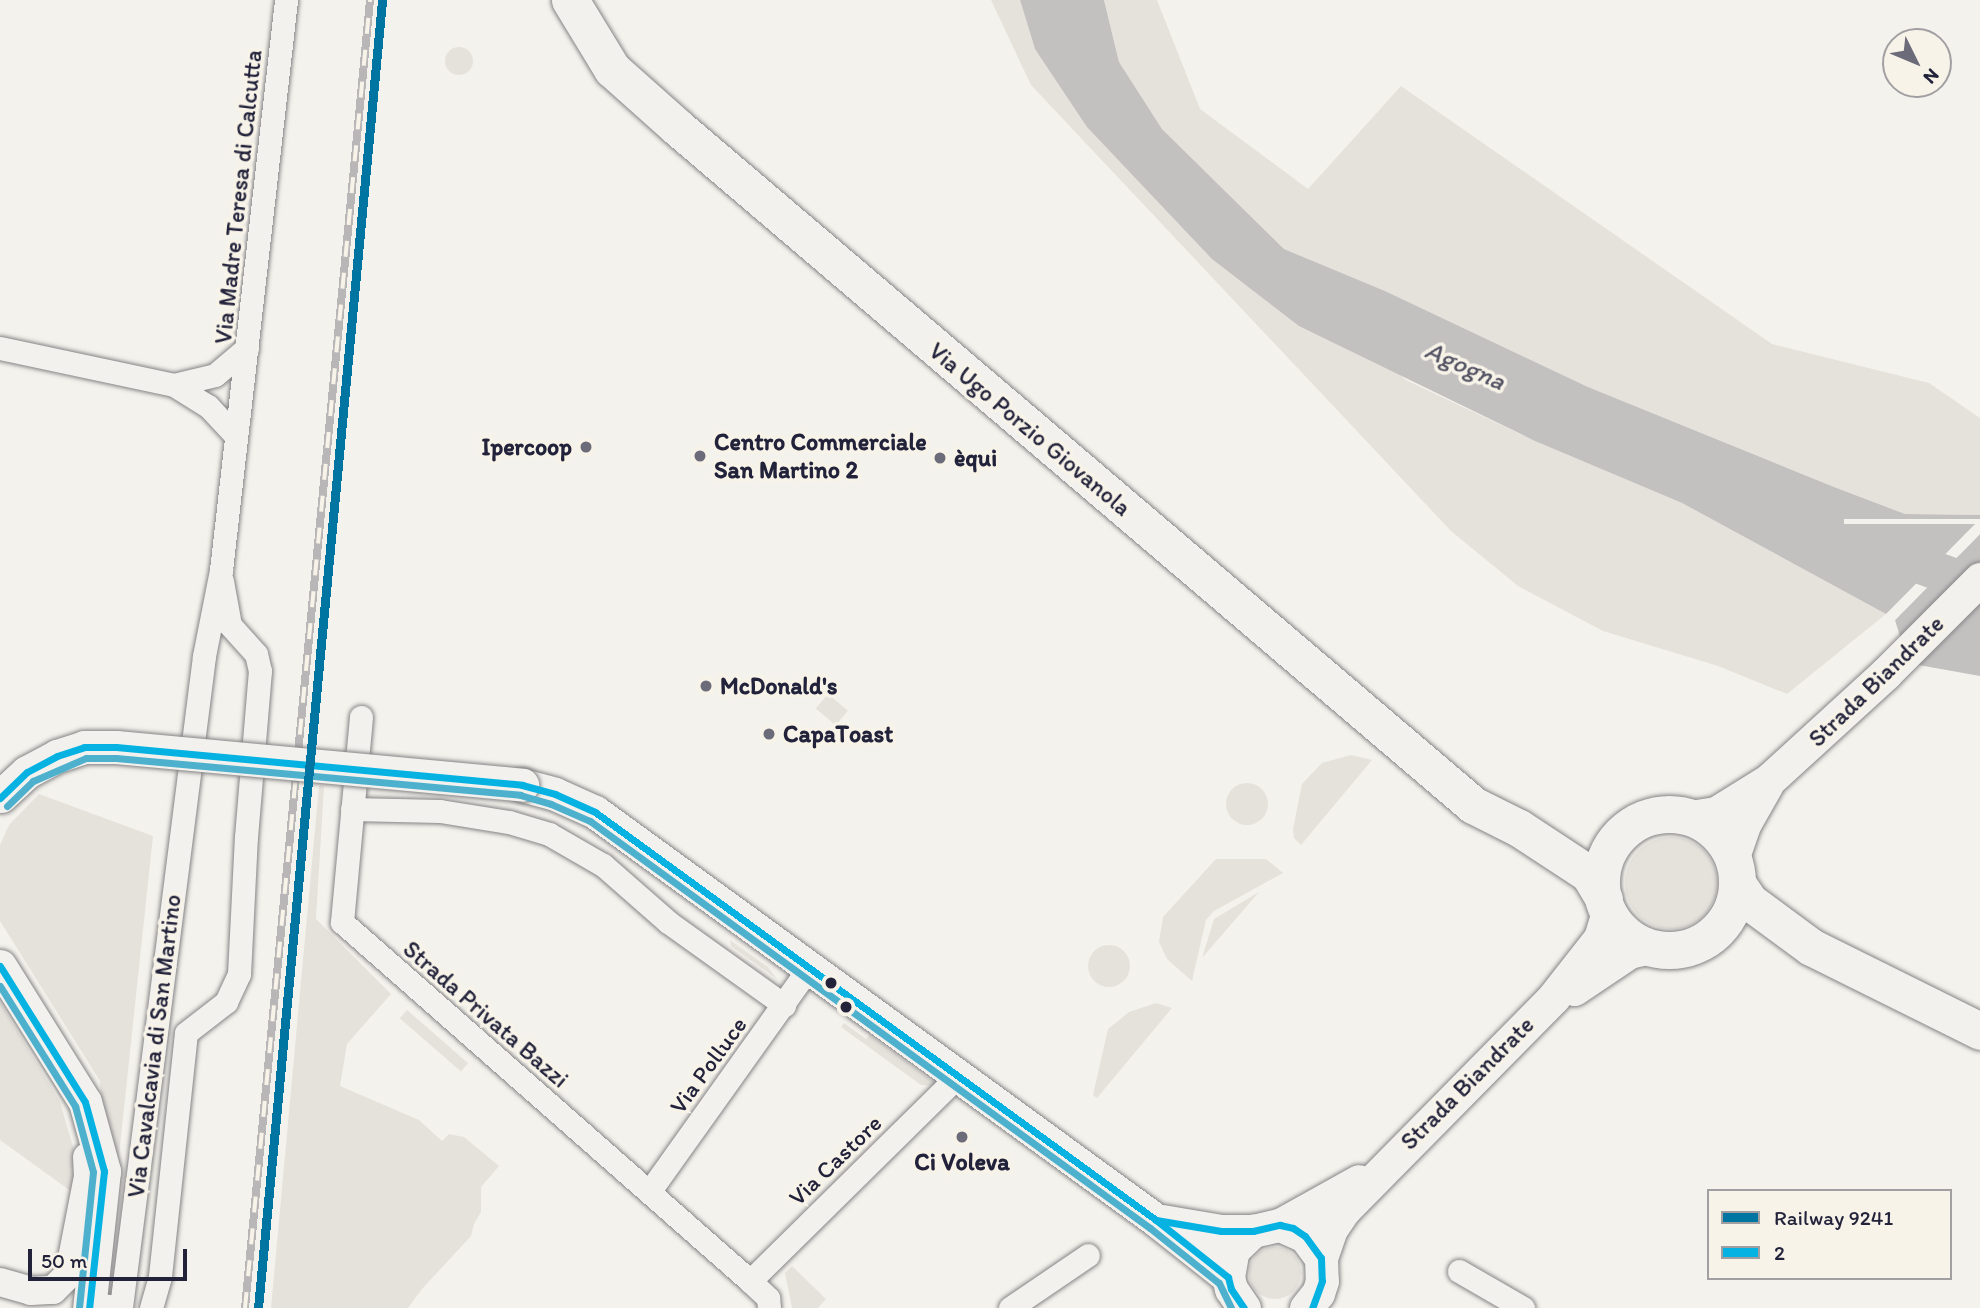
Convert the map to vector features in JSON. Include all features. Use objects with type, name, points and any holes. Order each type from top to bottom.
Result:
[{"type":"main road","name":"Via Ugo Porzio Giovanola","points":[[570,0],[612,69],[677,127],[1473,805],[1519,828],[1589,874],[1606,906]]},
{"type":"main road","name":"Strada Biandrate","points":[[1690,817],[1716,813],[1769,780],[1886,673],[1980,579]]},
{"type":"main road","points":[[0,797],[27,772],[57,756],[84,747],[116,747],[522,785],[555,794],[595,812],[1156,1220],[1231,1295]]},
{"type":"main road","name":"Strada Biandrate","points":[[1735,870],[1745,823],[1769,780]]},
{"type":"main road","points":[[1811,947],[1761,934],[1709,937],[1681,948],[1650,947],[1633,940],[1619,928],[1606,906],[1601,880],[1605,861],[1613,844],[1626,830],[1657,815],[1690,817],[1715,833],[1750,902],[1811,947],[1980,1031]]},
{"type":"main road","name":"Via Ugo Porzio Giovanola","points":[[1519,828],[1573,839],[1626,830]]},
{"type":"main road","points":[[1709,937],[1729,913],[1735,870]]},
{"type":"main road","name":"Strada Biandrate","points":[[1310,1306],[1322,1282],[1321,1258],[1331,1228],[1344,1210],[1382,1168],[1553,998],[1600,938],[1606,906]]},
{"type":"main road","name":"Strada Biandrate","points":[[1553,998],[1571,991],[1629,951],[1650,947]]},
{"type":"main road","name":"Via Cavalcavia di San Martino","points":[[0,966],[85,1102],[104,1171],[90,1306]]},
{"type":"main road","name":"Strada Biandrate","points":[[1266,1228],[1382,1168]]},
{"type":"main road","points":[[1156,1220],[1221,1231],[1266,1228],[1305,1236],[1321,1258]]},
{"type":"main road","points":[[1231,1295],[1233,1250],[1266,1228]]},
{"type":"street","name":"Via Madre Teresa di Calcutta","points":[[241,399],[286,0]]},
{"type":"street","points":[[0,348],[174,385],[208,406],[236,436]]},
{"type":"street","points":[[174,385],[215,374],[247,348]]},
{"type":"street","name":"Via Cavalcavia di San Martino","points":[[90,1306],[121,1307],[204,656],[220,570],[241,399]]},
{"type":"street","name":"Via Cavalcavia di San Martino","points":[[151,1308],[160,1276],[187,1033],[226,1002],[239,974],[246,837],[260,671],[256,654],[230,625],[220,570]]},
{"type":"street","points":[[204,656],[212,649],[224,646],[250,657],[260,671]]},
{"type":"street","name":"Strada Privata Bazzi","points":[[361,717],[342,922],[750,1281],[768,1298],[769,1308]]},
{"type":"street","points":[[352,809],[440,811],[509,822],[550,834],[603,865],[668,922],[784,1005]]},
{"type":"street","name":"Via Polluce","points":[[649,1192],[808,968]]},
{"type":"street","name":"Via Castore","points":[[750,1281],[957,1077]]},
{"type":"street","points":[[0,1284],[32,1291],[53,1290],[69,1274],[88,1175],[85,1102]]},
{"type":"street","points":[[1010,1308],[1088,1255]]},
{"type":"street","points":[[1459,1271],[1524,1308]]},
{"type":"street","points":[[0,1284],[26,1308]]},
{"type":"shaded area","points":[[991,0],[1020,0],[1035,49],[1406,380],[1535,441],[1682,503],[1886,614],[1787,694],[1718,666],[1603,631],[1518,586],[1451,531],[1031,85]]},
{"type":"shaded area","points":[[1104,0],[1157,0],[1200,109],[1308,189],[1401,86],[1772,344],[1929,383],[1980,418],[1980,515],[1905,514],[1834,487],[1588,387],[1385,291],[1284,249],[1162,129],[1119,62]]},
{"type":"shaded area","points":[[459,47],[469,51],[473,61],[469,71],[459,75],[449,71],[445,61],[449,51]]},
{"type":"shaded area","points":[[828,694],[848,711],[836,725],[816,709]]},
{"type":"shaded area","points":[[1351,755],[1372,760],[1301,845],[1294,838],[1293,829],[1302,784],[1322,763]]},
{"type":"shaded area","points":[[1247,783],[1262,789],[1268,804],[1262,819],[1247,825],[1232,819],[1226,804],[1232,789]]},
{"type":"shaded area","points":[[319,786],[324,786],[316,919],[391,994],[347,1044],[340,1086],[419,1120],[442,1141],[449,1134],[464,1137],[499,1166],[481,1187],[481,1212],[471,1236],[408,1308],[271,1308]]},
{"type":"shaded area","points":[[39,794],[153,836],[118,1165],[101,1102],[100,1081],[0,921],[0,845],[9,825]]},
{"type":"shaded area","points":[[1671,837],[1688,841],[1703,851],[1713,866],[1717,883],[1713,900],[1703,915],[1688,925],[1671,929],[1654,925],[1639,915],[1629,900],[1625,883],[1629,866],[1639,851],[1654,841]]},
{"type":"shaded area","points":[[1216,859],[1266,859],[1283,873],[1214,911],[1206,920],[1192,981],[1167,959],[1159,942],[1163,917]]},
{"type":"shaded area","points":[[1259,892],[1202,958],[1214,919]]},
{"type":"shaded area","points":[[730,940],[768,967],[777,979],[731,946]]},
{"type":"shaded area","points":[[1109,945],[1124,951],[1130,966],[1124,981],[1109,987],[1094,981],[1088,966],[1094,951]]},
{"type":"shaded area","points":[[0,1002],[60,1102],[77,1161],[79,1197],[0,1140]]},
{"type":"shaded area","points":[[1156,1003],[1172,1008],[1097,1098],[1093,1095],[1108,1029],[1129,1012]]},
{"type":"shaded area","points":[[407,1010],[468,1063],[461,1071],[400,1018]]},
{"type":"shaded area","points":[[844,1023],[866,1039],[870,1035],[939,1086],[921,1085],[841,1027]]},
{"type":"shaded area","points":[[1275,1247],[1285,1249],[1293,1255],[1299,1263],[1299,1283],[1293,1291],[1285,1297],[1275,1299],[1265,1297],[1257,1291],[1251,1283],[1249,1273],[1251,1263],[1257,1255],[1265,1249]]},
{"type":"shaded area","points":[[792,1266],[826,1299],[818,1308],[792,1308],[785,1273]]},
{"type":"water","points":[[1020,0],[1104,0],[1119,62],[1162,129],[1284,249],[1385,291],[1588,387],[1834,487],[1905,514],[1980,515],[1980,519],[1886,614],[1682,503],[1535,441],[1299,326],[1212,259],[1087,127],[1035,49]]},
{"type":"water","points":[[1980,534],[1980,563],[1902,643],[1895,620]]},
{"type":"water","points":[[1980,597],[1980,676],[1913,664]]},
{"type":"pier","points":[[1844,519],[1980,519],[1980,524],[1844,524]]},
{"type":"pier","points":[[1980,530],[1980,534],[1892,623],[1892,618]]},
{"type":"waterway","name":"Agogna","points":[[1880,550],[1980,587]]},
{"type":"railway","points":[[245,1308],[370,0]]},
{"type":"rail line","name":"9241","points":[[258,1308],[382,0]]},
{"type":"transit line","name":"2","points":[[0,798],[27,772],[57,756],[84,747],[116,747],[522,785],[555,794],[595,812],[1156,1220],[1228,1277],[1231,1289],[1244,1308]]},
{"type":"transit line","points":[[7,806],[33,781],[86,758],[116,758],[520,795],[551,804],[590,821],[1150,1228],[1219,1283],[1231,1308]]},
{"type":"transit line","name":"2","points":[[0,966],[85,1102],[104,1171],[89,1308]]},
{"type":"transit line","points":[[0,986],[75,1106],[93,1172],[79,1307]]},
{"type":"transit line","name":"2","points":[[1156,1220],[1221,1231],[1253,1231],[1280,1225],[1293,1228],[1305,1236],[1321,1258],[1322,1281],[1312,1308]]},
{"type":"place","name":"Ipercoop","points":[[586,447]]},
{"type":"place","name":"Centro Commerciale San Martino 2","points":[[700,456]]},
{"type":"place","name":"èqui","points":[[940,458]]},
{"type":"place","name":"McDonald's","points":[[706,686]]},
{"type":"place","name":"CapaToast","points":[[769,734]]},
{"type":"place","name":"Ci Voleva","points":[[962,1137]]}]
